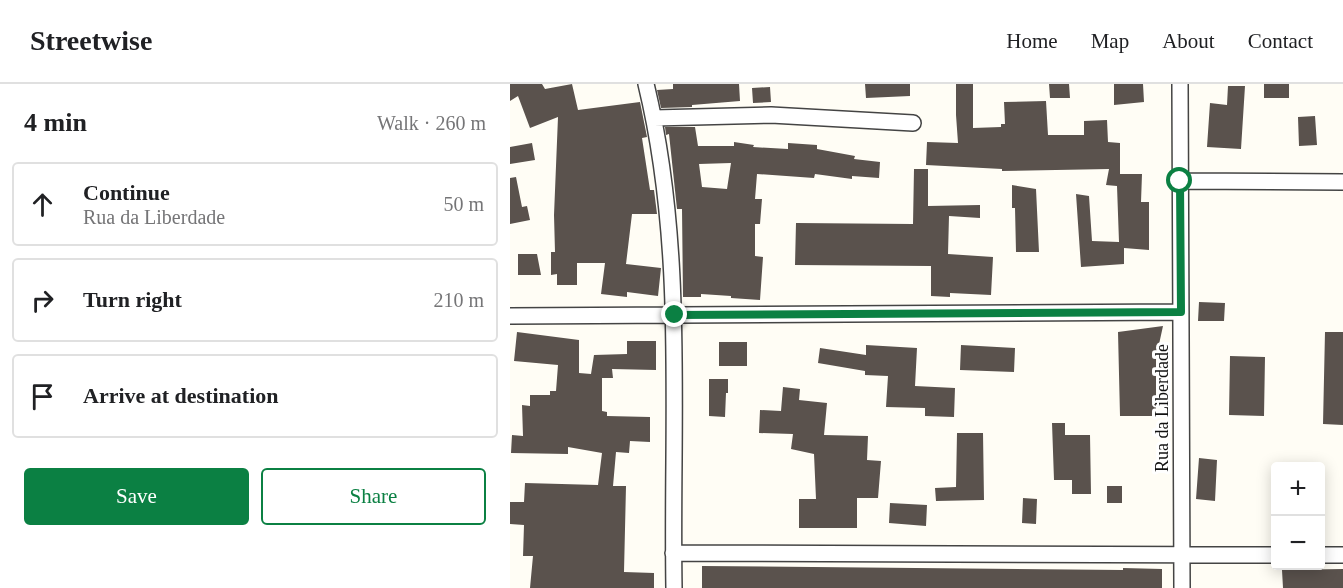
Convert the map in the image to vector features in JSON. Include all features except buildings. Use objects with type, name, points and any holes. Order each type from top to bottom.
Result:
[{"type":"street","points":[[646,84],[654,118],[666,208],[675,315],[674,588]]},
{"type":"street","name":"Rua da Liberdade","points":[[1180,84],[1182,588]]},
{"type":"street","points":[[654,118],[771,115],[913,123]]},
{"type":"street","points":[[1180,181],[1343,182]]},
{"type":"street","points":[[510,316],[1181,312]]},
{"type":"street","points":[[673,553],[1271,555]]},
{"type":"street","points":[[1325,555],[1343,555]]},
{"type":"route","points":[[675,315],[1181,312],[1180,181]]}]
